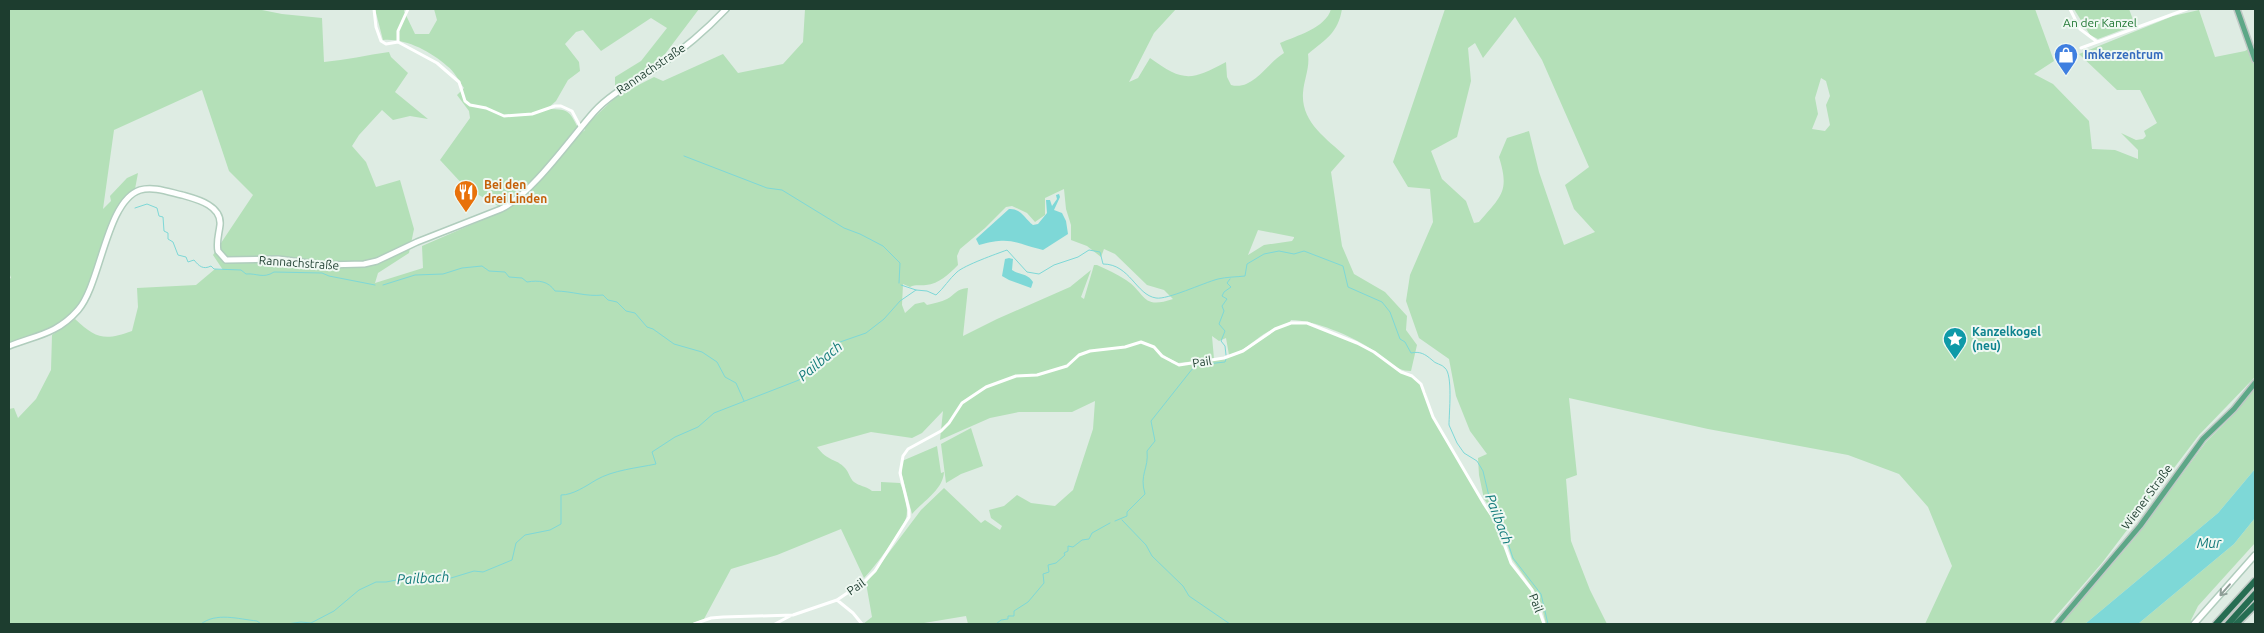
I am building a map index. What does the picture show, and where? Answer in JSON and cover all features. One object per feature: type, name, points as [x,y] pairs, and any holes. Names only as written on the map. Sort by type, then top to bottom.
[{"type":"highway","points":[[2216,624],[2255,581]]},
{"type":"highway","points":[[2228,624],[2255,594]]},
{"type":"highway","points":[[2236,624],[2255,605]]},
{"type":"main road","points":[[2237,9],[2255,60]]},
{"type":"main road","name":"Wiener Straße","points":[[2057,624],[2140,526],[2203,439],[2234,409],[2255,383]]},
{"type":"street","points":[[374,9],[376,27],[381,41],[386,44],[398,42],[431,59],[456,79],[465,101],[470,106],[486,108],[504,116],[532,114],[555,106],[561,106],[572,110],[581,128]]},
{"type":"street","points":[[398,42],[398,31],[408,9]]},
{"type":"street","name":"Rannachstraße","points":[[9,346],[48,334],[69,320],[81,307],[117,214],[132,194],[140,190],[153,189],[181,195],[209,205],[216,210],[221,223],[218,251],[226,260],[278,259],[325,265],[364,264],[383,259],[417,242],[507,206],[526,191],[611,96],[663,63],[707,29],[726,9]]},
{"type":"street","points":[[2070,9],[2080,29],[2090,39],[2097,42]]},
{"type":"street","points":[[2081,48],[2188,9]]},
{"type":"street","name":"Pail","points":[[775,624],[793,615],[837,600],[865,581],[875,571],[906,524],[909,510],[900,473],[902,456],[908,449],[940,431],[949,423],[962,402],[974,394],[1016,376],[1037,375],[1067,366],[1079,355],[1090,351],[1124,347],[1141,342],[1154,347],[1162,356],[1179,365],[1224,358],[1243,351],[1275,329],[1290,323],[1300,322],[1319,327],[1357,343],[1374,352],[1401,372],[1412,376],[1421,384],[1433,417],[1496,522],[1511,563],[1532,590],[1544,624]]},
{"type":"street","points":[[2194,624],[2255,555]]},
{"type":"street","name":"Pail","points":[[837,600],[853,613],[862,624]]},
{"type":"street","name":"Pail","points":[[694,624],[711,618],[793,615]]},
{"type":"green space","points":[[9,9],[257,9],[282,14],[322,18],[324,62],[389,52],[391,57],[408,73],[395,92],[428,119],[410,116],[393,120],[382,110],[359,135],[352,146],[366,162],[376,187],[400,180],[414,229],[409,253],[378,273],[375,283],[423,268],[422,246],[505,210],[465,187],[440,160],[470,118],[469,111],[457,95],[464,88],[450,68],[425,51],[408,43],[383,40],[375,9],[405,9],[404,11],[415,34],[429,34],[437,20],[434,9],[699,9],[659,62],[615,89],[615,77],[641,61],[667,28],[651,18],[601,51],[583,30],[576,32],[565,44],[579,62],[580,71],[568,80],[556,101],[547,109],[561,110],[569,113],[581,133],[585,130],[584,127],[617,96],[654,77],[663,81],[723,54],[738,73],[783,64],[803,42],[805,9],[1176,9],[1154,33],[1129,82],[1138,78],[1150,58],[1179,75],[1187,76],[1204,73],[1226,62],[1227,77],[1231,85],[1239,86],[1253,80],[1284,53],[1280,43],[1317,26],[1328,16],[1331,9],[1342,9],[1338,24],[1334,30],[1308,54],[1303,103],[1310,121],[1316,129],[1345,156],[1331,172],[1342,246],[1354,274],[1385,292],[1407,316],[1406,330],[1417,345],[1411,371],[1400,369],[1371,349],[1343,334],[1311,323],[1291,320],[1264,334],[1234,354],[1229,355],[1226,338],[1219,341],[1212,336],[1214,359],[1178,363],[1166,357],[1154,347],[1172,363],[1179,365],[1197,363],[1233,356],[1251,347],[1275,329],[1290,323],[1307,323],[1357,343],[1374,352],[1401,372],[1416,379],[1425,391],[1433,417],[1496,522],[1511,563],[1532,590],[1544,624],[968,624],[966,616],[918,624],[863,624],[872,617],[866,583],[921,510],[944,488],[981,523],[985,520],[1000,530],[1002,526],[991,518],[989,510],[1004,506],[1017,495],[1031,503],[1055,506],[1073,490],[1093,429],[1095,401],[1072,412],[1019,412],[990,418],[940,440],[943,411],[922,433],[912,438],[871,432],[817,447],[825,455],[842,465],[854,482],[872,491],[881,491],[881,482],[900,483],[906,500],[907,514],[904,524],[888,549],[864,578],[841,529],[777,555],[731,569],[704,619],[691,624],[9,624],[9,409],[14,408],[18,418],[36,399],[51,370],[52,335],[75,319],[89,331],[101,336],[108,337],[123,334],[132,331],[138,307],[137,288],[196,285],[215,269],[223,270],[213,255],[253,195],[229,171],[202,90],[114,130],[103,209],[111,201],[110,196],[127,178],[138,173],[135,189],[118,206],[85,296],[71,316],[52,330],[9,344],[9,279],[11,278],[9,272]],"holes":[[[1064,189],[1066,209],[1071,225],[1071,240],[1087,246],[1101,257],[1104,249],[1115,254],[1147,285],[1164,290],[1173,299],[1163,302],[1149,301],[1126,280],[1104,268],[1094,265],[1084,299],[1081,297],[1091,270],[1070,287],[963,336],[968,288],[958,291],[940,302],[927,305],[924,302],[915,304],[905,313],[902,305],[903,284],[910,287],[939,281],[958,265],[957,256],[960,249],[1006,207],[1012,206],[1027,213],[1035,222],[1045,215],[1045,198]],[[1258,230],[1294,237],[1294,238],[1292,241],[1264,245],[1248,255]]]},
{"type":"green space","points":[[1445,9],[2035,9],[2054,61],[2034,74],[2053,84],[2089,121],[2092,149],[2115,150],[2138,159],[2138,150],[2121,133],[2136,140],[2143,139],[2146,136],[2144,131],[2157,123],[2140,90],[2117,90],[2079,54],[2173,16],[2199,10],[2215,57],[2245,51],[2251,47],[2255,60],[2255,377],[2199,435],[2102,563],[2049,624],[1925,624],[1952,566],[1928,507],[1899,474],[1848,455],[1708,429],[1569,398],[1577,475],[1566,479],[1571,541],[1590,590],[1607,624],[1546,624],[1536,593],[1512,559],[1500,522],[1484,499],[1478,458],[1487,454],[1470,431],[1456,396],[1449,359],[1419,338],[1406,301],[1410,275],[1433,222],[1430,189],[1408,187],[1393,162]],"holes":[[[1515,17],[1542,60],[1589,167],[1565,185],[1574,209],[1595,232],[1564,245],[1539,172],[1529,131],[1507,138],[1499,157],[1504,178],[1501,193],[1479,222],[1474,223],[1466,201],[1442,179],[1431,151],[1457,137],[1471,81],[1468,48],[1475,43],[1483,58]],[[1821,78],[1826,81],[1830,96],[1826,105],[1830,125],[1825,131],[1812,129],[1818,114],[1815,98]]]},
{"type":"green space","name":"An der Kanzel","points":[[2074,9],[2129,9],[2135,25],[2098,39],[2090,35]]},
{"type":"green space","points":[[2255,388],[2255,469],[2218,513],[2085,624],[2061,624],[2134,539],[2206,442],[2233,415]]},
{"type":"green space","points":[[971,428],[983,466],[961,474],[946,483],[941,444]]},
{"type":"green space","points":[[937,446],[941,473],[944,472],[943,478],[932,495],[912,514],[902,475],[902,461]]},
{"type":"green space","points":[[2255,518],[2255,543],[2198,606],[2191,620],[2194,624],[2138,624],[2234,544]]},
{"type":"water","points":[[1059,194],[1060,197],[1054,210],[1062,213],[1066,221],[1068,234],[1043,250],[1006,241],[979,245],[976,239],[1009,209],[1020,212],[1033,225],[1038,224],[1047,213],[1046,200],[1050,200],[1052,206],[1057,199],[1056,195]]},
{"type":"water","points":[[1005,259],[1013,259],[1012,270],[1031,279],[1033,282],[1031,288],[1002,276]]},
{"type":"water","name":"Mur","points":[[2255,469],[2255,518],[2234,544],[2138,624],[2085,624],[2218,513]]},
{"type":"waterway","points":[[684,156],[767,188],[782,190],[844,228],[883,246],[900,263],[899,283]]},
{"type":"waterway","points":[[135,208],[147,204],[157,208],[159,216],[163,217],[164,231],[168,233],[168,239],[173,242],[178,255],[186,257],[188,262],[194,260],[199,266],[211,266],[214,269],[241,270],[246,274],[263,275],[274,272],[322,273],[375,285]]},
{"type":"waterway","name":"Pailbach","points":[[287,624],[311,623],[334,611],[359,590],[376,582],[423,575],[451,578],[474,571],[483,572],[512,560],[516,543],[525,535],[550,530],[561,524],[561,495],[575,492],[610,474],[656,464],[652,452],[675,437],[698,427],[714,413],[799,380],[840,342],[866,333],[884,319],[900,301],[916,290],[927,291],[936,295],[961,269],[1007,250],[1027,272],[1039,274],[1054,265],[1078,257],[1089,250],[1100,252],[1103,264],[1112,265],[1120,269],[1149,296],[1156,298],[1176,294],[1218,279],[1245,276],[1247,264],[1264,254],[1279,251],[1294,254],[1304,251],[1343,266],[1348,287],[1382,302],[1390,312],[1400,339],[1405,342],[1411,353],[1417,352],[1425,355],[1444,367],[1447,372],[1450,386],[1449,425],[1464,453],[1477,461],[1483,471],[1492,509],[1499,516],[1513,558],[1541,594],[1548,624]]},
{"type":"waterway","points":[[383,285],[415,275],[443,274],[462,268],[482,266],[489,271],[505,272],[509,277],[522,278],[527,282],[543,282],[555,291],[603,295],[608,300],[617,302],[626,311],[635,313],[647,327],[653,329],[674,344],[702,352],[717,362],[725,377],[736,383],[744,401]]},
{"type":"waterway","points":[[1226,355],[1225,346],[1221,341],[1225,331],[1219,324],[1224,311],[1222,306],[1227,299],[1222,296],[1231,287],[1227,283],[1230,279]]},
{"type":"waterway","points":[[901,285],[916,290]]},
{"type":"waterway","points":[[1115,521],[1127,516],[1127,512],[1145,494],[1143,481],[1147,451],[1155,441],[1151,421],[1193,368],[1198,365],[1225,362],[1226,359]]},
{"type":"waterway","points":[[1122,520],[1146,545],[1152,556],[1183,586],[1189,596],[1230,624]]},
{"type":"waterway","points":[[996,624],[1001,620],[1008,619],[1008,616],[1014,616],[1014,611],[1028,602],[1044,583],[1043,574],[1049,572],[1048,565],[1056,563],[1065,555],[1064,553],[1068,551],[1068,546],[1073,547],[1082,540],[1089,539],[1092,533],[1110,523]]},
{"type":"waterway","name":"Pailbach","points":[[201,624],[207,620],[220,617],[257,621],[261,624]]},
{"type":"place","name":"Imkerzentrum","points":[[2066,76]]},
{"type":"place","name":"Bei den drei Linden","points":[[466,213]]},
{"type":"place","name":"Kanzelkogel (neu)","points":[[1955,360]]}]
